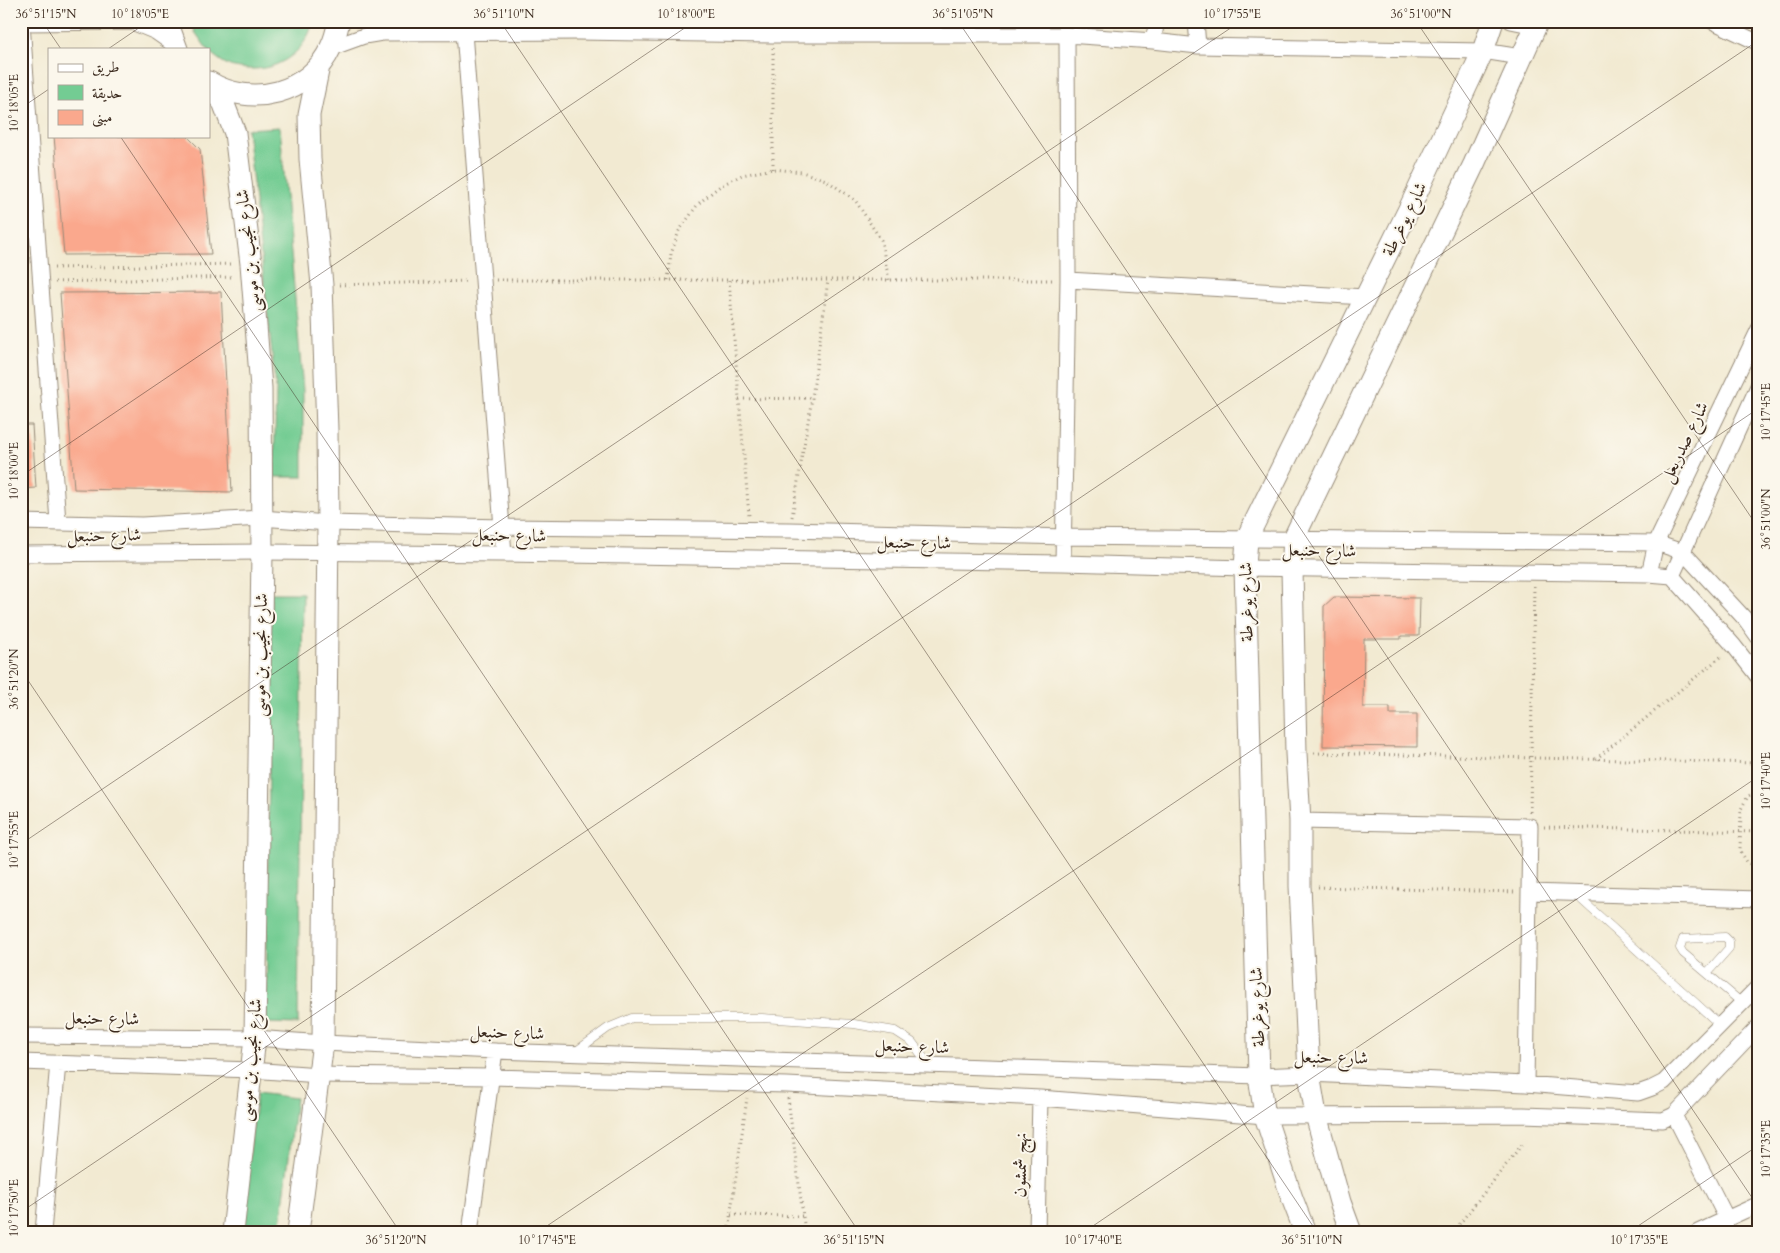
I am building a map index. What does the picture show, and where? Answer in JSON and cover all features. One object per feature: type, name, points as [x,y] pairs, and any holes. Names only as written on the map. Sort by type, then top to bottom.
[{"type":"street","points":[[169,21],[177,47]]},
{"type":"street","points":[[210,83],[219,88],[240,95],[262,96],[284,91],[303,80],[319,66],[331,48],[339,21]]},
{"type":"street","points":[[1154,41],[1157,21]]},
{"type":"street","points":[[1196,21],[1198,46]]},
{"type":"street","name":"شارع يوغرطة","points":[[1305,1232],[1265,1116],[1259,1076],[1245,568],[1247,538],[1411,205],[1483,51],[1493,21]]},
{"type":"street","points":[[1351,1232],[1340,1202],[1316,1115],[1309,1074],[1296,753],[1292,569],[1294,538],[1474,164],[1537,24],[1511,21]]},
{"type":"street","points":[[1712,21],[1759,43]]},
{"type":"street","points":[[58,522],[22,23],[132,22],[156,32],[177,47]]},
{"type":"street","points":[[331,48],[364,36],[382,33],[755,28],[1067,35],[1198,46],[1483,51],[1521,57]]},
{"type":"street","points":[[464,32],[504,554]]},
{"type":"street","points":[[1063,564],[1068,280],[1067,35]]},
{"type":"street","points":[[298,1232],[323,1043],[328,552],[327,430],[322,285],[310,159],[308,115],[319,66]]},
{"type":"street","name":"شارع نجيب بن موسى","points":[[210,88],[223,102],[235,133],[251,270],[261,388],[262,552],[255,1038],[233,1232]]},
{"type":"street","points":[[1068,280],[1365,297]]},
{"type":"street","name":"شارع صدربعل","points":[[1648,574],[1656,543],[1759,329]]},
{"type":"street","points":[[1759,384],[1672,576],[1734,646],[1759,678]]},
{"type":"street","name":"شارع حنبعل","points":[[21,522],[142,525],[261,518],[328,523],[503,527],[790,530],[1064,537],[1656,543],[1683,552],[1746,620],[1759,638]]},
{"type":"street","name":"شارع حنبعل","points":[[21,554],[262,552],[504,554],[1648,574],[1672,576]]},
{"type":"street","points":[[1300,821],[1530,826],[1526,1084]]},
{"type":"street","points":[[1529,892],[1759,899]]},
{"type":"street","name":"شارع حنبعل","points":[[21,1036],[255,1038],[495,1051],[1259,1076],[1309,1074],[1526,1084],[1638,1092],[1664,1082],[1759,986]]},
{"type":"street","points":[[21,1062],[251,1070],[319,1075],[492,1077],[787,1085],[1040,1098],[1265,1116],[1524,1115],[1663,1120],[1674,1115],[1759,1026]]},
{"type":"street","points":[[470,1232],[495,1051]]},
{"type":"street","points":[[43,1232],[58,1063]]},
{"type":"street","name":"نهج شمشون","points":[[1037,1232],[1040,1098]]},
{"type":"street","points":[[1674,1115],[1729,1225]]},
{"type":"street","points":[[1698,1232],[1729,1225],[1759,1204]]},
{"type":"lane","points":[[1573,893],[1720,1025]]},
{"type":"lane","points":[[1707,973],[1729,948],[1729,942],[1725,937],[1683,939],[1680,948],[1683,953],[1742,1003]]},
{"type":"lane","points":[[574,1053],[608,1028],[632,1018],[762,1018],[854,1024],[895,1030],[912,1042],[929,1065]]},
{"type":"path","points":[[773,169],[781,30]]},
{"type":"path","points":[[668,280],[671,254],[679,231],[698,204],[720,186],[742,175],[773,169],[802,172],[826,180],[855,200],[881,240],[889,280]]},
{"type":"path","points":[[40,275],[251,270]]},
{"type":"path","points":[[40,275],[251,270]]},
{"type":"path","points":[[322,285],[484,280],[1068,280]]},
{"type":"path","points":[[729,280],[750,530]]},
{"type":"path","points":[[790,530],[812,398],[828,280]]},
{"type":"path","points":[[739,399],[812,398]]},
{"type":"path","points":[[1535,572],[1530,826],[1759,832]]},
{"type":"path","points":[[1596,759],[1734,646]]},
{"type":"path","points":[[1296,753],[1759,763]]},
{"type":"path","points":[[1759,792],[1748,796],[1741,809],[1740,831],[1740,850],[1747,862],[1759,868]]},
{"type":"path","points":[[1300,886],[1529,892]]},
{"type":"path","points":[[728,1232],[748,1085]]},
{"type":"path","points":[[787,1085],[805,1232]]},
{"type":"path","points":[[1453,1232],[1524,1142]]},
{"type":"path","points":[[731,1215],[803,1216]]},
{"type":"green space","points":[[193,21],[313,21],[303,44],[296,52],[276,65],[264,68],[252,69],[229,66],[210,53],[210,48],[206,48],[195,32]]},
{"type":"green space","points":[[280,127],[303,390],[303,477],[274,477],[276,390],[247,129]]},
{"type":"green space","points":[[271,593],[303,593],[298,1024],[266,1023]]},
{"type":"green space","points":[[257,1093],[296,1098],[280,1232],[240,1232]]},
{"type":"building","points":[[54,138],[189,138],[200,149],[211,254],[64,255]]},
{"type":"building","points":[[221,292],[232,492],[74,489],[60,293]]},
{"type":"building","points":[[21,425],[32,425],[36,488],[21,489]]},
{"type":"building","points":[[1334,597],[1420,598],[1419,636],[1401,636],[1401,639],[1364,639],[1363,707],[1390,707],[1390,714],[1417,714],[1417,747],[1323,746],[1324,606]]}]
